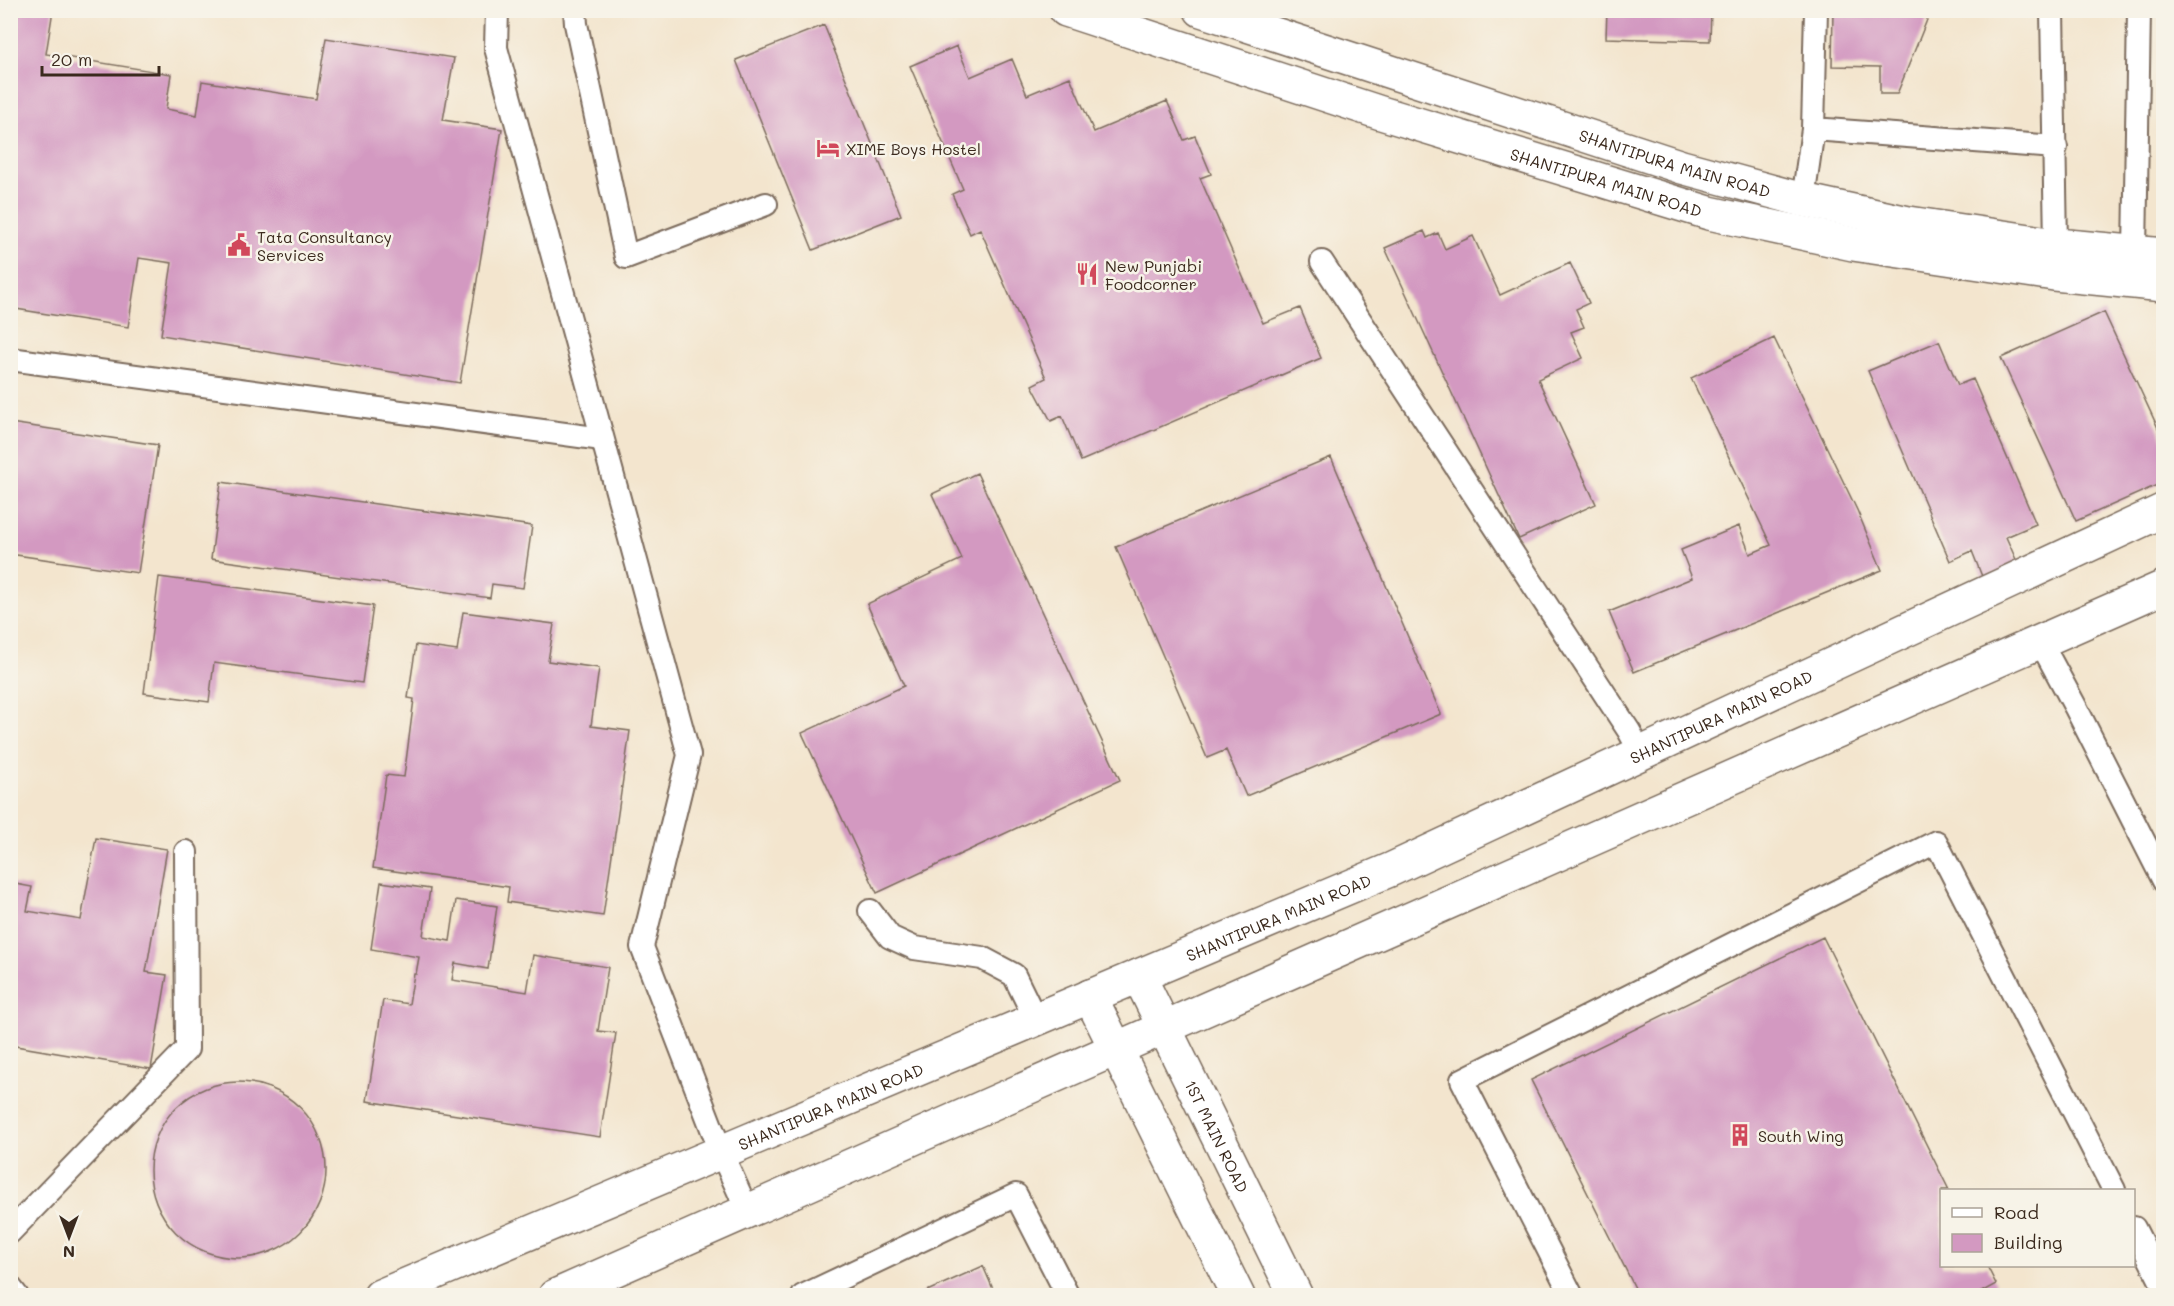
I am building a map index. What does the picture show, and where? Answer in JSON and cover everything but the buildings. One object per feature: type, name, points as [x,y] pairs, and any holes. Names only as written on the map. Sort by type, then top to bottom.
[{"type":"street","name":"SHANTIPURA MAIN ROAD","points":[[1066,10],[1381,113],[1709,213],[1853,244],[2054,274],[2163,285]]},
{"type":"street","name":"SHANTIPURA MAIN ROAD","points":[[1201,10],[1682,167],[1803,200],[1910,223],[2056,245],[2149,254]]},
{"type":"street","name":"SHANTIPURA MAIN ROAD","points":[[380,1296],[1392,869],[2163,510]]},
{"type":"street","points":[[555,1296],[2163,587]]},
{"type":"street","name":"1ST MAIN ROAD","points":[[1139,976],[1296,1296]]},
{"type":"street","points":[[1090,996],[1238,1296]]},
{"type":"lane","points":[[497,10],[496,48],[689,755],[642,947],[721,1152],[748,1212]]},
{"type":"lane","points":[[575,10],[576,24],[626,257],[766,204]]},
{"type":"lane","points":[[1803,200],[1813,129],[1816,10]]},
{"type":"lane","points":[[2052,10],[2056,245]]},
{"type":"lane","points":[[2139,10],[2149,254]]},
{"type":"lane","points":[[1813,129],[2056,147]]},
{"type":"lane","points":[[1322,261],[1629,731],[1641,753]]},
{"type":"lane","points":[[10,358],[602,439]]},
{"type":"lane","points":[[2040,641],[2163,881]]},
{"type":"lane","points":[[1572,1296],[1462,1080],[1936,842],[2113,1189]]},
{"type":"lane","points":[[10,1232],[187,1048],[186,852]]},
{"type":"lane","points":[[870,911],[890,937],[914,948],[982,958],[1014,975],[1036,1020]]},
{"type":"lane","points":[[803,1296],[1016,1195],[1068,1296]]},
{"type":"lane","points":[[2135,1232],[2163,1287]]},
{"type":"lane","points":[[10,1287],[18,1296]]},
{"type":"place","name":"XIME Boys Hostel","points":[[828,148]]},
{"type":"place","name":"Tata Consultancy Services","points":[[239,245]]},
{"type":"place","name":"New Punjabi Foodcorner","points":[[1087,274]]},
{"type":"place","name":"South Wing","points":[[1740,1135]]}]
